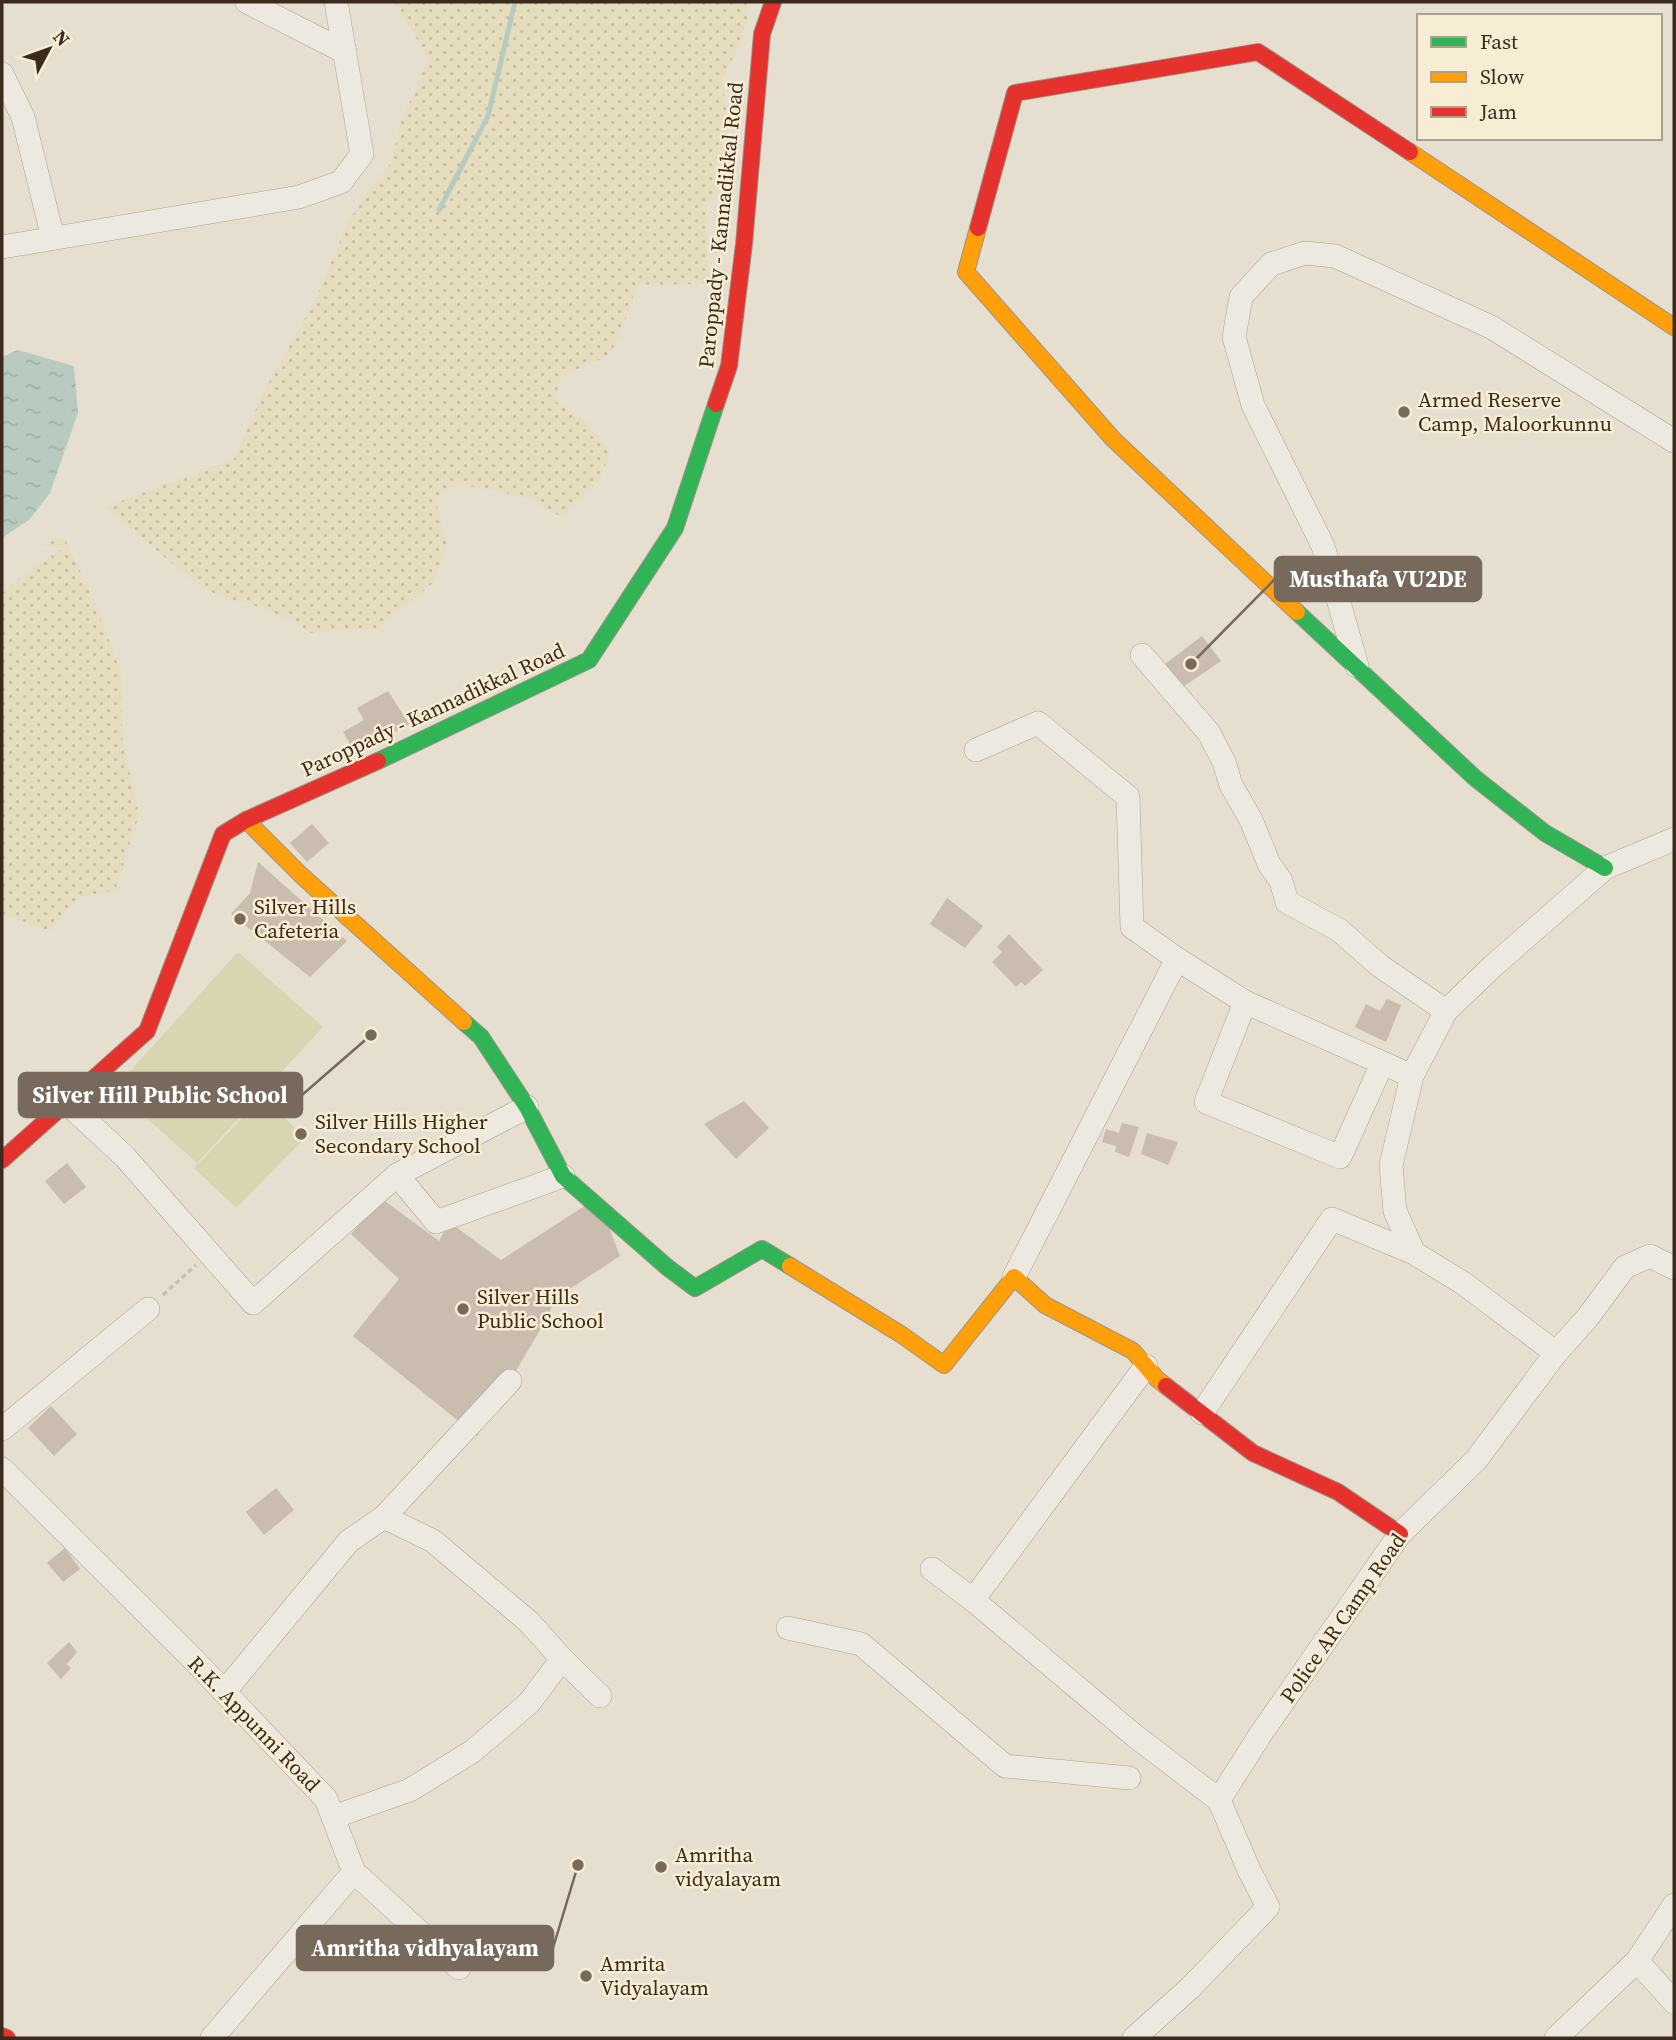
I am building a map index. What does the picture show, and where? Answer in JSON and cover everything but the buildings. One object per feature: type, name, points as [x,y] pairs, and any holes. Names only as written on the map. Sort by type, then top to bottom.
[{"type":"street","points":[[247,2],[345,52]]},
{"type":"street","points":[[2,247],[299,197],[341,182],[362,154],[336,2]]},
{"type":"street","name":"Paroppady - Kannadikkal Road","points":[[2,1160],[147,1031],[223,834],[246,820],[364,768],[589,660],[675,528],[729,366],[744,244],[762,34],[773,2]]},
{"type":"street","points":[[1605,868],[1545,833],[1475,778],[1112,439],[966,272],[1015,93],[1258,52],[1674,327]]},
{"type":"street","points":[[2,74],[23,117],[52,238]]},
{"type":"street","points":[[1357,666],[1323,546],[1253,405],[1234,337],[1241,298],[1271,264],[1306,253],[1335,256],[1491,327],[1674,441]]},
{"type":"street","points":[[1142,655],[1209,733],[1269,864],[1281,881],[1287,902],[1339,930],[1380,966],[1446,1011]]},
{"type":"street","points":[[976,750],[1038,723],[1128,797],[1132,927],[1245,1002],[1412,1076]]},
{"type":"street","points":[[246,820],[301,875],[481,1037],[527,1107],[563,1176],[667,1267],[695,1287],[762,1249],[902,1335],[944,1365],[1014,1277],[1177,959]]},
{"type":"street","points":[[1414,1253],[1395,1211],[1391,1165],[1412,1076],[1446,1011],[1605,868],[1674,839]]},
{"type":"street","points":[[1245,1002],[1206,1102],[1340,1157],[1382,1064]]},
{"type":"street","points":[[66,1102],[125,1157],[253,1303],[397,1175],[527,1107]]},
{"type":"street","points":[[397,1175],[436,1222],[563,1176]]},
{"type":"street","points":[[1202,1413],[1332,1219],[1414,1253],[1463,1283],[1556,1353]]},
{"type":"street","name":"Police AR Camp Road","points":[[1219,1800],[1260,1735],[1400,1534],[1476,1460],[1625,1267],[1650,1256],[1674,1268]]},
{"type":"street","points":[[1014,1277],[1045,1305],[1133,1351],[1157,1379],[1253,1453],[1338,1492],[1400,1534]]},
{"type":"street","points":[[2,1429],[148,1309]]},
{"type":"street","points":[[973,1600],[1146,1366]]},
{"type":"street","points":[[224,1692],[349,1541],[384,1517],[510,1381]]},
{"type":"street","name":"R.K. Appunni Road","points":[[2,1469],[224,1692],[326,1799],[354,1871]]},
{"type":"street","points":[[384,1517],[433,1541],[529,1622],[562,1660],[600,1696]]},
{"type":"street","points":[[932,1569],[973,1600],[1135,1736],[1219,1800],[1248,1870],[1268,1908],[1190,1988],[1134,2038]]},
{"type":"street","points":[[788,1628],[861,1644],[1004,1766],[1129,1778]]},
{"type":"street","points":[[333,1818],[410,1790],[473,1751],[529,1703],[562,1660]]},
{"type":"street","points":[[212,2038],[354,1871],[459,1968]]},
{"type":"street","points":[[1556,2038],[1637,1961],[1674,1905]]},
{"type":"street","points":[[1637,1961],[1674,2002]]},
{"type":"path","points":[[148,1309],[209,1253]]},
{"type":"shaded area","points":[[395,2],[752,2],[740,44],[722,80],[728,123],[728,152],[723,180],[707,206],[708,282],[637,285],[620,336],[609,355],[560,378],[555,401],[588,423],[610,453],[599,480],[563,518],[529,498],[456,483],[435,498],[447,546],[434,582],[378,629],[311,633],[249,603],[225,599],[197,584],[105,507],[234,459],[263,393],[315,301],[349,220],[391,163],[403,114],[416,91],[428,58]]},
{"type":"shaded area","points":[[64,537],[93,598],[121,672],[122,737],[139,815],[115,891],[78,897],[49,931],[2,914],[2,594],[18,579],[63,548],[41,545]]},
{"type":"green space","points":[[238,952],[323,1027],[197,1163],[114,1089]]},
{"type":"green space","points":[[263,1097],[305,1138],[236,1208],[194,1168]]},
{"type":"water","points":[[18,350],[74,366],[78,413],[50,493],[29,520],[2,538],[2,357]]},
{"type":"waterway","points":[[439,210],[488,116],[515,2]]},
{"type":"traffic: fast","points":[[378,761],[589,660],[675,528],[716,404]]},
{"type":"traffic: fast","points":[[1297,612],[1475,778],[1545,833],[1605,868]]},
{"type":"traffic: fast","points":[[464,1022],[481,1037],[527,1107],[563,1176],[667,1267],[695,1288],[762,1249],[790,1266]]},
{"type":"traffic: slow","points":[[1410,152],[1674,327]]},
{"type":"traffic: slow","points":[[978,228],[966,272],[1113,439],[1297,612]]},
{"type":"traffic: slow","points":[[246,820],[301,875],[464,1022]]},
{"type":"traffic: slow","points":[[790,1266],[902,1335],[944,1365],[1014,1277],[1045,1305],[1133,1351],[1166,1386]]},
{"type":"traffic: jam","points":[[716,404],[729,366],[744,244],[762,34],[773,2]]},
{"type":"traffic: jam","points":[[978,228],[1015,93],[1258,52],[1410,152]]},
{"type":"traffic: jam","points":[[2,1160],[147,1031],[223,834],[246,820],[378,761]]},
{"type":"traffic: jam","points":[[1166,1386],[1253,1453],[1338,1492],[1400,1534]]},
{"type":"traffic: jam","points":[[2,2036],[7,2038]]},
{"type":"place","name":"Armed Reserve Camp, Maloorkunnu","points":[[1404,412]]},
{"type":"place","name":"Musthafa VU2DE","points":[[1191,664]]},
{"type":"place","name":"Silver Hills Cafeteria","points":[[240,919]]},
{"type":"place","name":"Silver Hill Public School","points":[[371,1035]]},
{"type":"place","name":"Silver Hills Higher Secondary School","points":[[301,1134]]},
{"type":"place","name":"Silver Hills Public School","points":[[463,1309]]},
{"type":"place","name":"Amritha vidhyalayam","points":[[578,1865]]},
{"type":"place","name":"Amritha vidyalayam","points":[[661,1867]]},
{"type":"place","name":"Amrita Vidyalayam","points":[[586,1976]]}]
